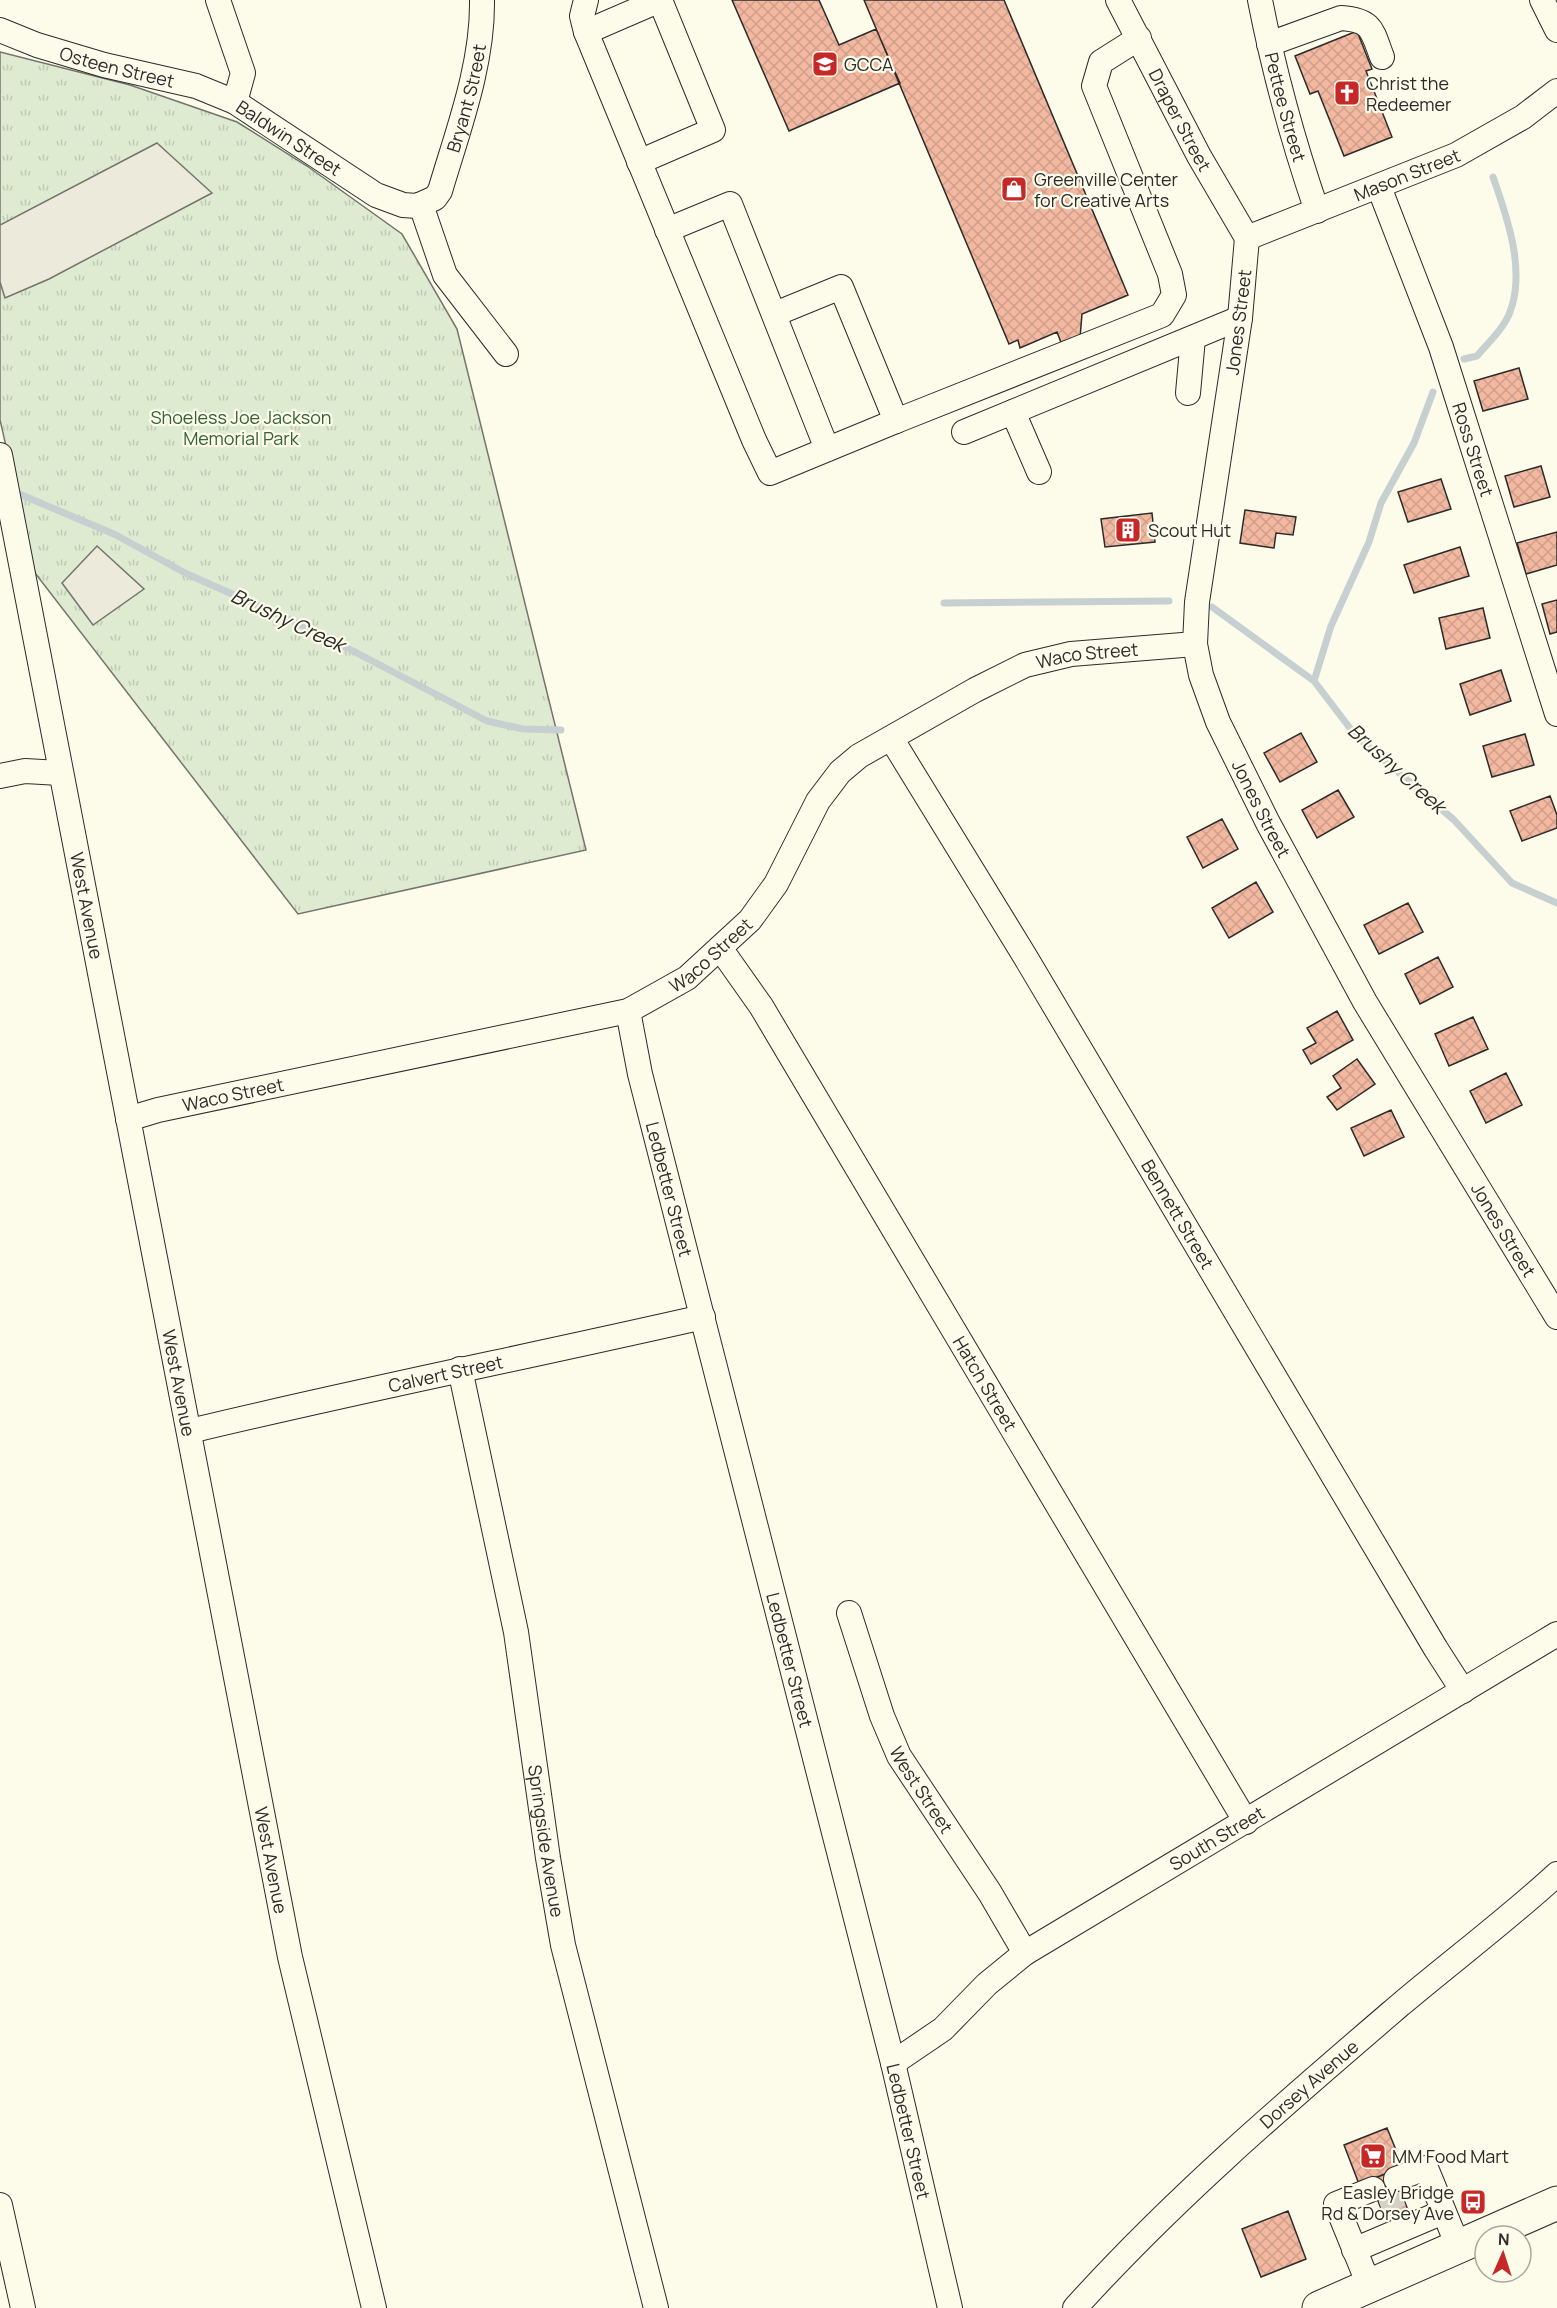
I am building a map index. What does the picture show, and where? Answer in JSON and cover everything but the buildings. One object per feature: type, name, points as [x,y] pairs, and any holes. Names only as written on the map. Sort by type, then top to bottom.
[{"type":"highway","points":[[1319,2308],[1557,2203]]},
{"type":"street","name":"Baldwin Street","points":[[218,0],[243,73],[235,102],[376,195],[404,205],[430,199]]},
{"type":"street","name":"Bryant Street","points":[[430,199],[466,105],[480,39],[482,0]]},
{"type":"street","points":[[586,0],[582,16],[586,32],[770,473],[1162,315],[1174,295],[1170,274],[1094,86],[1101,62],[1139,38]]},
{"type":"street","points":[[586,32],[660,0],[713,130],[639,162]]},
{"type":"street","name":"Draper Street","points":[[1118,0],[1199,156],[1247,238]]},
{"type":"street","name":"Pettee Street","points":[[1260,0],[1295,148],[1317,211]]},
{"type":"street","points":[[1542,0],[1557,30]]},
{"type":"street","points":[[1269,44],[1341,18],[1362,20],[1370,27],[1383,57]]},
{"type":"street","name":"Osteen Street","points":[[0,30],[38,45],[104,65],[196,86],[235,102]]},
{"type":"street","name":"Mason Street","points":[[1247,238],[1379,187],[1488,138],[1557,91]]},
{"type":"street","name":"Ross Street","points":[[1379,187],[1441,347],[1557,714]]},
{"type":"street","points":[[430,199],[445,275],[506,354]]},
{"type":"street","points":[[667,230],[730,204],[827,449]]},
{"type":"street","name":"Jones Street","points":[[1247,238],[1240,318],[1197,602],[1195,644],[1201,675],[1218,722],[1268,823],[1365,1002],[1557,1317]]},
{"type":"street","points":[[775,314],[841,287],[896,421]]},
{"type":"street","points":[[963,432],[1240,318]]},
{"type":"street","points":[[1188,393],[1193,338]]},
{"type":"street","points":[[1013,412],[1039,472]]},
{"type":"street","name":"West Avenue","points":[[0,455],[290,1957],[374,2308]]},
{"type":"street","name":"Waco Street","points":[[128,1119],[158,1110],[628,1011],[687,978],[763,905],[776,884],[808,818],[829,784],[859,756],[1024,665],[1071,654],[1195,644]]},
{"type":"street","name":"Bennett Street","points":[[891,738],[1026,958],[1436,1649],[1464,1691]]},
{"type":"street","points":[[0,776],[25,771],[60,773]]},
{"type":"street","name":"Hatch Street","points":[[720,948],[760,1006],[1246,1822]]},
{"type":"street","name":"Ledbetter Street","points":[[628,1011],[640,1074],[893,2063],[950,2308]]},
{"type":"street","name":"Calvert Street","points":[[190,1431],[460,1369],[703,1317]]},
{"type":"street","name":"Springside Avenue","points":[[460,1369],[516,1632],[548,1858],[563,1946],[656,2308]]},
{"type":"street","name":"West Street","points":[[849,1613],[882,1716],[899,1756],[990,1893],[1025,1953]]},
{"type":"street","name":"South Street","points":[[893,2063],[943,2029],[987,1984],[1025,1953],[1557,1634]]},
{"type":"street","name":"Dorsey Avenue","points":[[1075,2308],[1134,2245],[1226,2158],[1399,2006],[1557,1874]]},
{"type":"street","points":[[1399,2186],[1426,2168],[1458,2247]]},
{"type":"street","points":[[1369,2285],[1336,2204],[1376,2196]]},
{"type":"street","points":[[0,2205],[23,2308]]},
{"type":"street","points":[[1354,2250],[1443,2212]]},
{"type":"green space","name":"Shoeless Joe Jackson Memorial Park","points":[[0,52],[130,85],[237,122],[307,166],[402,234],[457,329],[586,850],[298,914],[35,573],[0,420]]},
{"type":"shaded area","points":[[157,143],[212,193],[49,279],[5,298],[0,282],[0,225]]},
{"type":"shaded area","points":[[97,546],[144,589],[93,625],[62,583]]},
{"type":"waterway","points":[[1464,359],[1477,356],[1504,324],[1514,296],[1516,279],[1513,244],[1493,177]]},
{"type":"waterway","points":[[1314,681],[1331,626],[1369,542],[1381,503],[1414,443],[1433,392]]},
{"type":"waterway","name":"Brushy Creek","points":[[17,493],[116,535],[187,574],[311,629],[487,721],[523,729],[561,730]]},
{"type":"waterway","name":"Brushy Creek","points":[[944,603],[1169,601]]},
{"type":"waterway","name":"Brushy Creek","points":[[1212,607],[1314,681],[1356,736],[1454,820],[1512,883],[1557,903]]},
{"type":"tunnel","points":[[1379,2202],[1402,2194]]},
{"type":"place","name":"GCCA","points":[[825,64]]},
{"type":"place","name":"Christ the Redeemer","points":[[1347,93]]},
{"type":"place","name":"Greenville Center for Creative Arts","points":[[1014,189]]},
{"type":"place","name":"Scout Hut","points":[[1128,530]]},
{"type":"place","name":"MM Food Mart","points":[[1373,2156]]},
{"type":"place","name":"Easley Bridge Rd & Dorsey Ave","points":[[1473,2202]]}]
